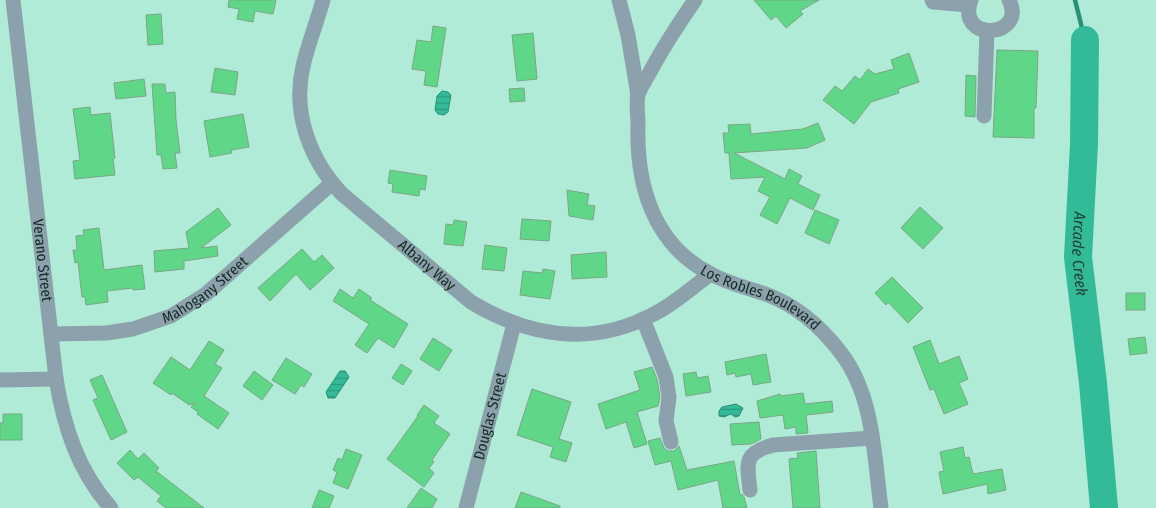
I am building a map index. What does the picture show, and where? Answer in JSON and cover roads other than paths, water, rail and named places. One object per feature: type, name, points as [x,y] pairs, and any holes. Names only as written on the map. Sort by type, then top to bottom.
[{"type":"street","name":"Verano Street","points":[[13,0],[56,379],[61,408],[67,432],[76,454],[87,476],[111,508]]},
{"type":"street","name":"Albany Way","points":[[323,0],[302,68],[300,105],[304,129],[312,152],[332,183],[342,194],[462,295],[492,315],[514,324],[545,332],[594,333],[643,319],[674,302],[710,274]]},
{"type":"street","name":"Los Robles Boulevard","points":[[619,0],[628,35],[638,95],[637,138],[639,166],[648,202],[658,224],[672,243],[689,260],[710,274],[770,296],[791,306],[810,320],[842,354],[864,396],[870,419],[881,508]]},
{"type":"street","name":"Los Robles Boulevard","points":[[638,95],[677,25],[695,0]]},
{"type":"street","points":[[932,0],[933,2],[970,3],[969,12],[975,25],[980,30],[987,32],[994,31],[1006,24],[1012,11],[1009,0]]},
{"type":"street","points":[[984,116],[987,32]]},
{"type":"street","name":"Mahogany Street","points":[[51,334],[106,333],[132,329],[171,316],[206,294],[332,183]]},
{"type":"street","points":[[643,319],[666,377],[669,397],[666,421],[672,442]]},
{"type":"street","name":"Douglas Street","points":[[466,508],[514,324]]},
{"type":"street","points":[[0,380],[56,379]]},
{"type":"street","points":[[750,490],[748,466],[751,456],[758,449],[773,445],[872,438]]},
{"type":"waterway","name":"Arcade Creek","points":[[1075,0],[1085,40]]},
{"type":"waterway","name":"Arcade Creek","points":[[1085,40],[1084,144],[1078,257],[1093,383],[1104,508]]}]
